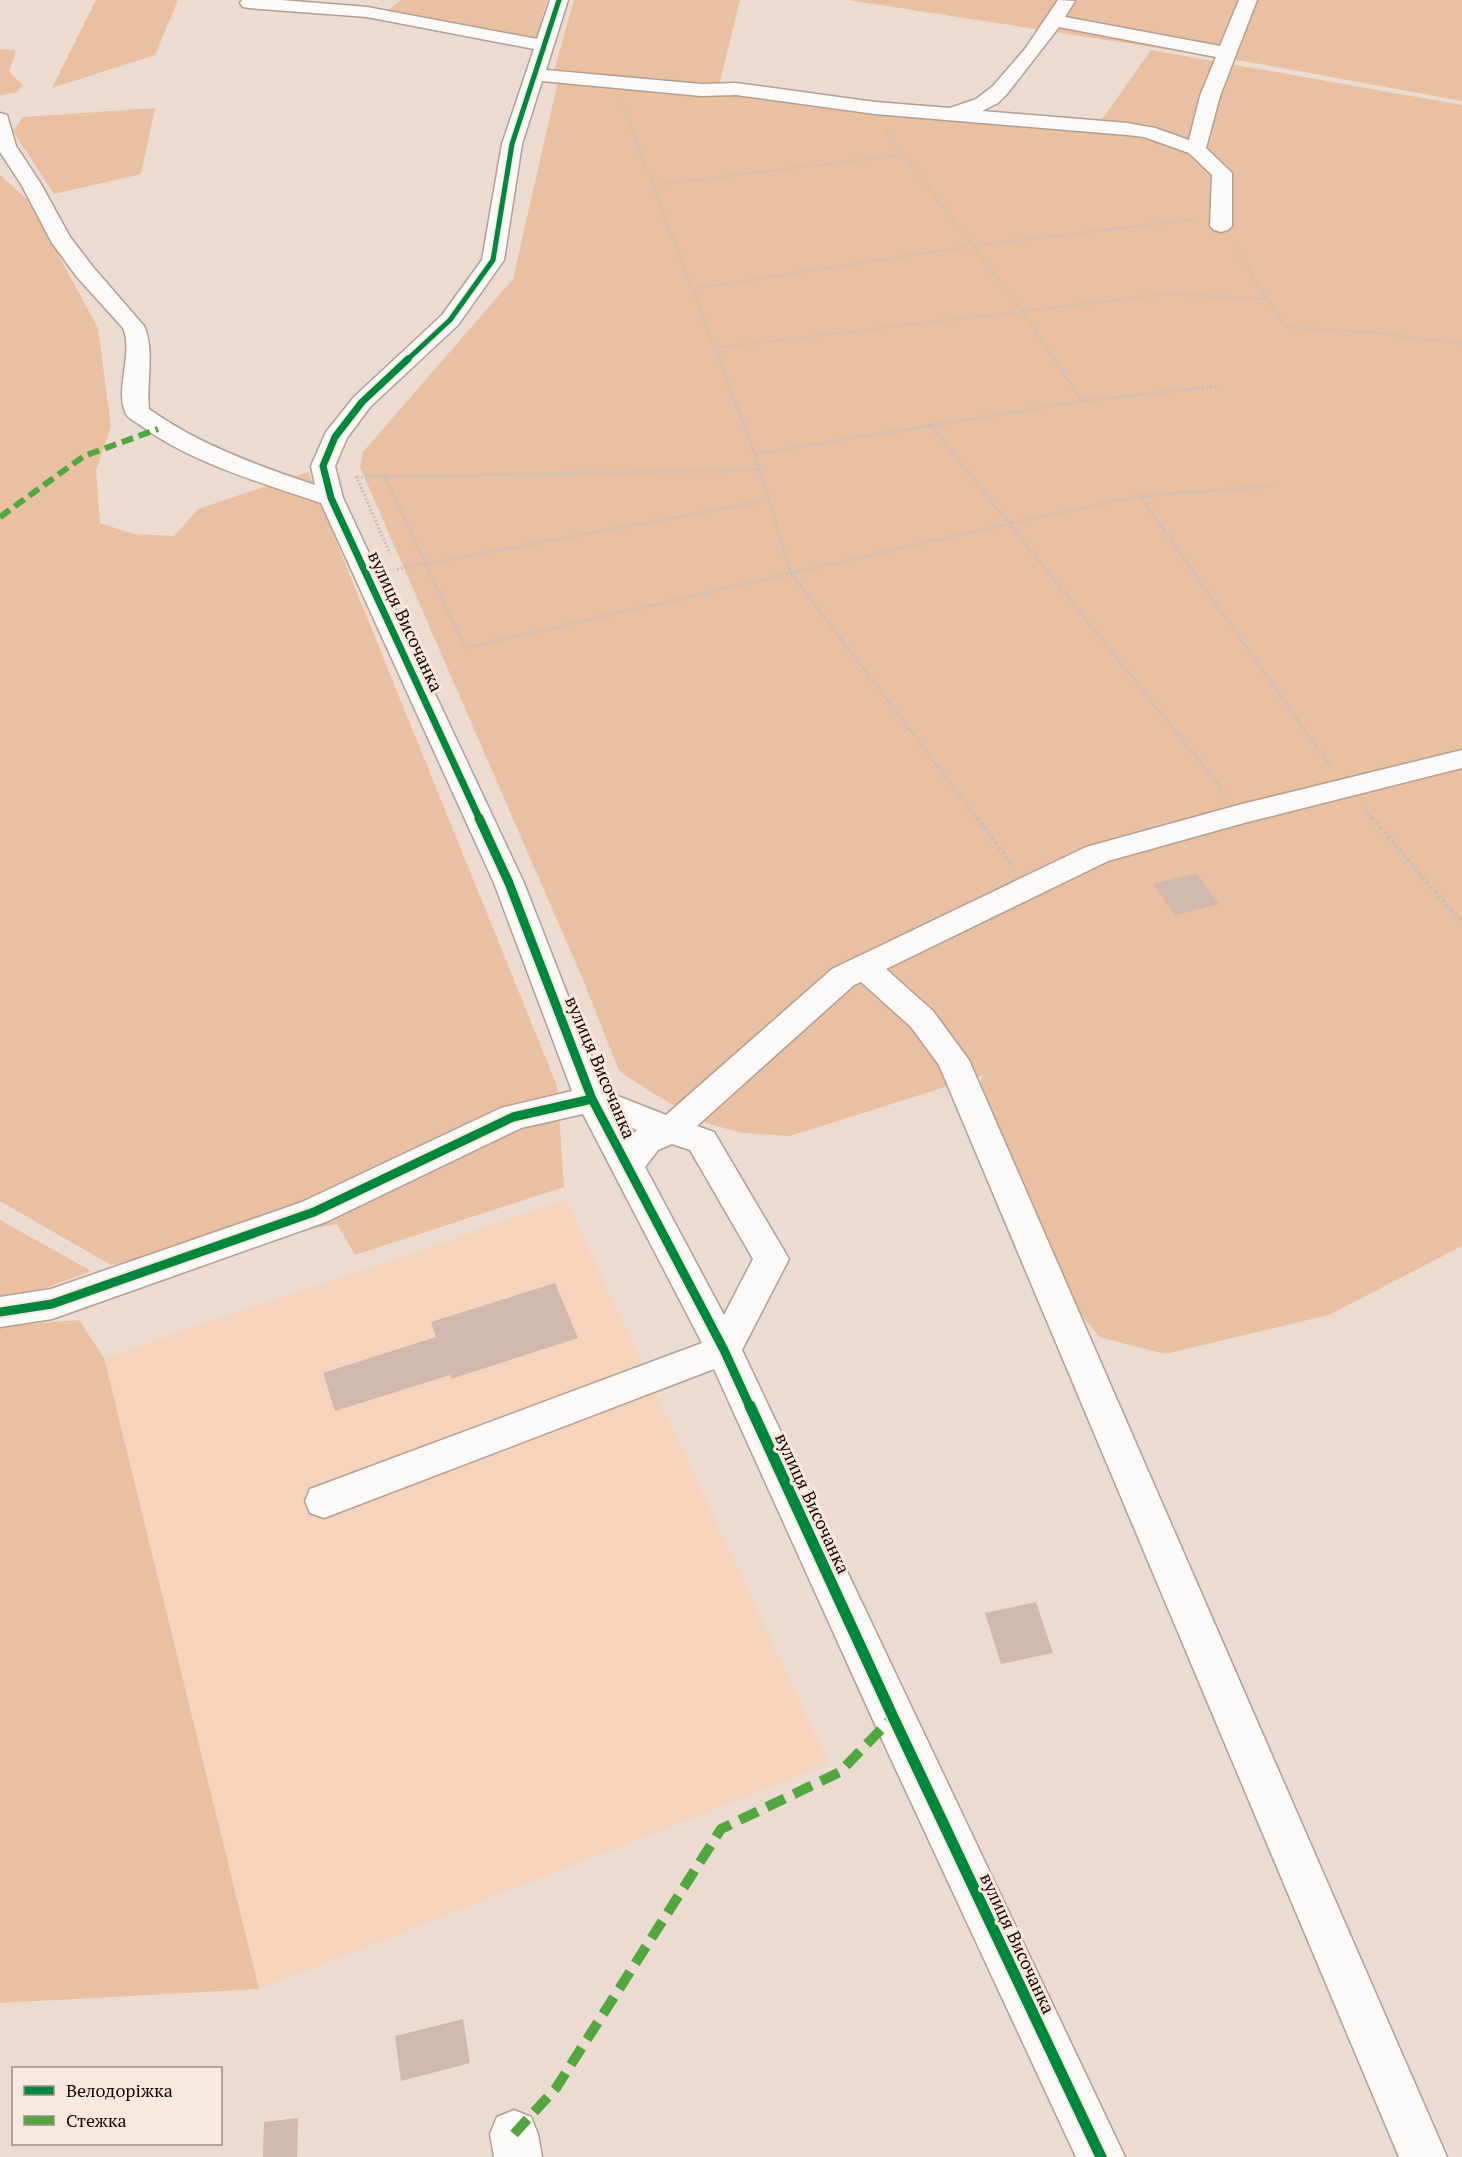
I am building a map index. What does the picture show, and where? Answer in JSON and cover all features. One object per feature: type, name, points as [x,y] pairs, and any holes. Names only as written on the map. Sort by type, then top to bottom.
[{"type":"street","name":"вулиця Височанка","points":[[559,0],[512,144],[493,260],[450,320],[362,402],[335,437],[323,466],[331,498],[508,884],[592,1099],[724,1350],[893,1718],[1101,2157]]},
{"type":"street","points":[[954,113],[990,99],[1004,86],[1055,21],[1066,0]]},
{"type":"street","points":[[1196,149],[1210,96],[1248,0]]},
{"type":"street","points":[[249,3],[367,12],[545,46]]},
{"type":"street","points":[[1055,21],[1226,53]]},
{"type":"street","points":[[536,75],[700,90],[736,89],[875,108],[954,113],[1148,132],[1196,149],[1222,173],[1221,226]]},
{"type":"street","points":[[0,119],[6,146],[31,184],[60,238],[85,272],[133,326],[138,337],[135,391],[137,412],[158,429],[187,442],[290,484],[331,498]]},
{"type":"street","points":[[626,1166],[646,1141],[671,1130],[843,978],[1028,887],[1097,854],[1242,814],[1462,759]]},
{"type":"street","points":[[864,967],[922,1019],[952,1060],[1424,2157]]},
{"type":"street","points":[[0,1312],[52,1304],[314,1212],[513,1117],[592,1099],[702,1141],[771,1259],[724,1350],[324,1501]]},
{"type":"path","points":[[614,82],[755,454],[791,573],[1028,887]]},
{"type":"path","points":[[884,128],[1023,312],[1082,401]]},
{"type":"path","points":[[652,185],[904,155]]},
{"type":"path","points":[[691,289],[972,246],[1191,218],[1221,226],[1285,327],[1379,333],[1462,344]]},
{"type":"path","points":[[714,348],[1167,294],[1269,299]]},
{"type":"path","points":[[755,454],[1082,401],[1221,386]]},
{"type":"path","points":[[931,426],[1242,814]]},
{"type":"path","points":[[352,467],[392,559]]},
{"type":"path","points":[[357,477],[760,470]]},
{"type":"path","points":[[384,475],[465,648],[1011,523],[1140,496],[1274,486]]},
{"type":"path","points":[[1140,496],[1346,789],[1462,923]]},
{"type":"path","points":[[401,580],[397,569],[769,500]]},
{"type":"shaded area","points":[[96,0],[178,0],[155,55],[52,88]]},
{"type":"shaded area","points":[[401,0],[547,0],[536,40],[386,12]]},
{"type":"shaded area","points":[[574,0],[740,0],[718,89],[554,71]]},
{"type":"shaded area","points":[[848,0],[1462,0],[1462,101],[1261,64]]},
{"type":"shaded area","points":[[0,49],[16,50],[9,72],[23,85],[16,93],[0,95]]},
{"type":"shaded area","points":[[1151,50],[1462,105],[1462,1246],[1329,1315],[1165,1354],[1099,1337],[1062,1290],[974,1097],[983,1075],[790,1136],[742,1133],[706,1123],[619,1071],[584,982],[360,467],[363,452],[513,279],[558,81],[1096,128]]},
{"type":"shaded area","points":[[155,108],[141,174],[54,194],[13,131],[23,117]]},
{"type":"shaded area","points":[[0,175],[29,201],[98,328],[111,427],[96,470],[100,523],[133,534],[174,536],[198,509],[308,472],[557,1086],[564,1187],[355,1255],[337,1224],[111,1265],[0,1201]]},
{"type":"shaded area","points":[[566,1200],[829,1764],[259,1989],[104,1358]]},
{"type":"shaded area","points":[[0,1220],[91,1271],[0,1305]]},
{"type":"shaded area","points":[[79,1320],[104,1358],[259,1989],[0,2003],[0,1326]]},
{"type":"building","points":[[1197,873],[1219,904],[1175,915],[1153,884]]},
{"type":"building","points":[[555,1283],[578,1338],[451,1379],[450,1375],[335,1411],[323,1373],[436,1337],[431,1322]]},
{"type":"building","points":[[1036,1602],[1053,1653],[1001,1664],[985,1613]]},
{"type":"building","points":[[463,2019],[470,2063],[401,2081],[395,2036]]},
{"type":"building","points":[[298,2118],[297,2157],[263,2157],[264,2122]]},
{"type":"marked path","points":[[0,517],[84,456],[158,429]]},
{"type":"marked path","points":[[514,2134],[556,2088],[721,1829],[840,1772],[893,1717]]},
{"type":"cycle path","points":[[559,0],[512,144],[493,260],[450,320],[362,402],[335,437],[323,466],[331,498],[509,883],[592,1099],[724,1350],[893,1717],[1101,2157]]},
{"type":"cycle path","points":[[0,1312],[52,1304],[314,1212],[513,1117],[592,1099]]}]
